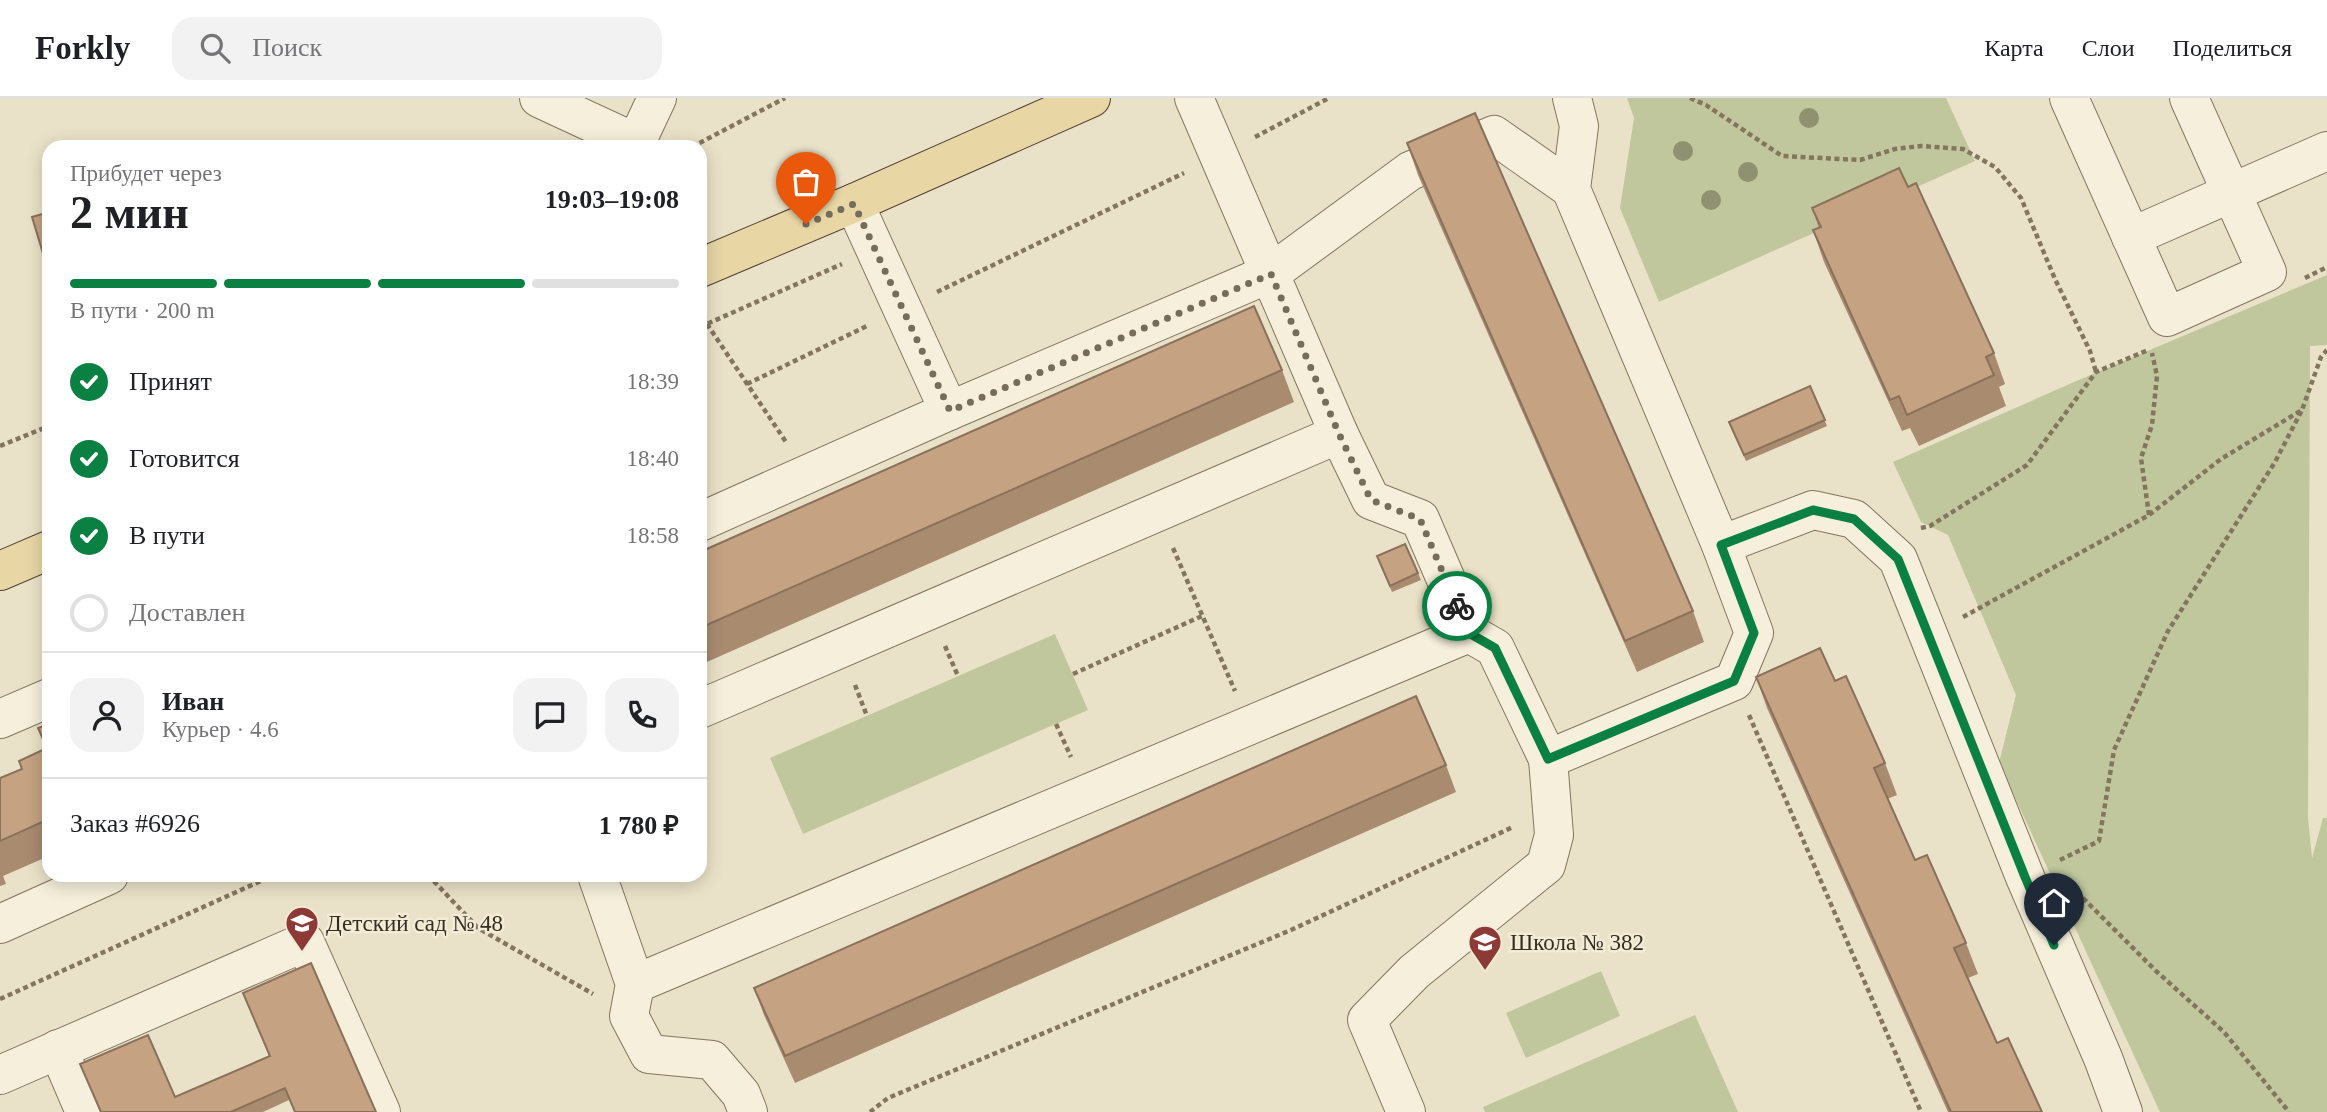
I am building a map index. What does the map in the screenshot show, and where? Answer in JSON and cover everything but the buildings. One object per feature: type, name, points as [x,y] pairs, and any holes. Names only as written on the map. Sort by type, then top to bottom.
[{"type":"main road","points":[[707,265],[854,204],[1091,98]]},
{"type":"main road","points":[[0,571],[42,553]]},
{"type":"street","points":[[539,98],[625,140]]},
{"type":"street","points":[[637,140],[657,98]]},
{"type":"street","points":[[1194,98],[1221,155],[1339,434],[1371,500],[1420,519],[1469,633],[1495,648],[1548,759],[1554,835],[1546,865],[1414,972],[1367,1020],[1406,1112]]},
{"type":"street","points":[[1548,759],[1734,681],[1754,633],[1721,545],[1571,189],[1579,126],[1572,98]]},
{"type":"street","points":[[2069,98],[2167,317],[2267,272],[2189,98]]},
{"type":"street","points":[[707,519],[950,411],[1271,274],[1410,171],[1494,135],[1571,189]]},
{"type":"street","points":[[2132,237],[2327,151]]},
{"type":"street","points":[[854,204],[950,411]]},
{"type":"street","points":[[707,706],[1339,434]]},
{"type":"street","points":[[1721,545],[1813,510],[1854,519],[1898,559],[2025,877],[2104,1058],[2123,1112]]},
{"type":"street","points":[[632,1000],[1250,725],[1469,633]]},
{"type":"street","points":[[0,719],[42,701]]},
{"type":"street","points":[[0,924],[93,882]]},
{"type":"street","points":[[599,882],[649,1054],[712,1060],[741,1094],[748,1112]]},
{"type":"street","points":[[0,1075],[305,942],[381,1112]]},
{"type":"street","points":[[58,1049],[85,1112]]},
{"type":"path","points":[[705,140],[785,98]]},
{"type":"path","points":[[747,384],[1221,155],[1329,98]]},
{"type":"path","points":[[1690,98],[1706,105],[1782,156],[1860,160],[1895,149],[1921,146],[1963,149],[1995,167],[2021,198],[2055,279],[2090,351],[2096,372],[2027,465],[1930,526],[1877,540]]},
{"type":"path","points":[[808,475],[707,324],[857,258],[884,269]]},
{"type":"path","points":[[2149,516],[2141,458],[2152,425],[2157,376],[2152,349]]},
{"type":"path","points":[[2099,841],[2114,750],[2168,631],[2275,463],[2302,410],[2327,350]]},
{"type":"path","points":[[1928,636],[2149,516],[2221,459],[2302,410]]},
{"type":"path","points":[[0,446],[42,429]]},
{"type":"path","points":[[1157,512],[1250,725]]},
{"type":"path","points":[[1073,674],[1202,616]]},
{"type":"path","points":[[1734,681],[1921,1112]]},
{"type":"path","points":[[870,1112],[888,1098],[1291,930],[1552,808]]},
{"type":"path","points":[[2025,877],[2064,879],[2156,971],[2224,1032],[2289,1112]]},
{"type":"path","points":[[0,999],[259,882]]},
{"type":"path","points":[[435,882],[478,928],[632,1000]]},
{"type":"green space","points":[[1627,98],[1946,98],[1975,161],[1659,302],[1620,208],[1634,118]]},
{"type":"green space","points":[[2327,275],[2327,345],[2310,346],[2308,818],[2312,858],[2323,818],[2327,818],[2327,1112],[2160,1112],[1999,763],[2016,695],[1948,535],[1921,522],[1893,462]]},
{"type":"green space","points":[[1055,634],[1088,710],[803,834],[770,758]]},
{"type":"green space","points":[[1601,971],[1620,1016],[1526,1058],[1506,1013]]},
{"type":"green space","points":[[1695,1015],[1738,1112],[1485,1112],[1483,1107]]},
{"type":"way so far","points":[[806,224],[854,204],[950,411],[1271,274],[1339,434],[1371,500],[1420,519],[1457,606]]},
{"type":"place","name":"Детский сад № 48","points":[[302,953]]},
{"type":"place","name":"Школа № 382","points":[[1485,972]]},
{"type":"route","points":[[1457,606],[1469,633],[1495,648],[1548,759],[1734,681],[1754,633],[1721,545],[1813,510],[1854,519],[1898,559],[2054,945]]}]
